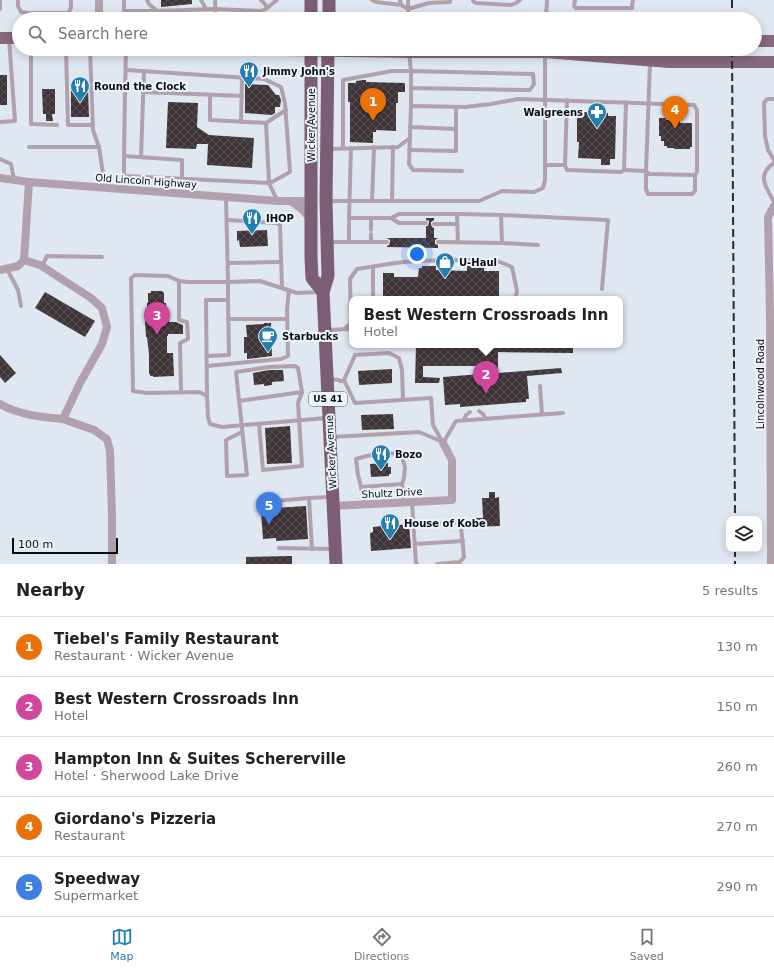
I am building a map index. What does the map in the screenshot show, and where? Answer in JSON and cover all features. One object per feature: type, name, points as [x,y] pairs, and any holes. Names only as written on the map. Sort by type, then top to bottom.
[{"type":"highway","points":[[311,12],[312,0]]},
{"type":"highway","points":[[329,0],[329,12]]},
{"type":"highway","name":"Wicker Avenue","points":[[311,56],[310,201],[312,278],[323,292]]},
{"type":"highway","name":"Wicker Avenue","points":[[328,56],[326,201],[328,276],[323,292],[325,330],[333,380],[329,418],[336,564]]},
{"type":"highway","points":[[310,201],[318,202],[321,238],[327,242]]},
{"type":"main road","points":[[762,41],[774,41]]},
{"type":"main road","points":[[602,56],[669,62],[774,62]]},
{"type":"street","name":"Old Lincoln Highway","points":[[0,178],[29,182],[278,201],[310,201]]},
{"type":"street","points":[[3,270],[18,266],[24,260],[29,182]]},
{"type":"street","points":[[291,201],[303,210],[311,220]]},
{"type":"street","name":"Lincolnwood Road","points":[[771,564],[772,315],[768,217],[774,206]]},
{"type":"street","points":[[24,260],[42,266],[90,298],[102,308],[107,327],[102,344],[80,383],[63,419]]},
{"type":"street","points":[[0,404],[9,410],[34,416],[63,419],[94,430],[108,439],[110,451],[112,564]]},
{"type":"street","name":"Shultz Drive","points":[[333,501],[365,505],[452,500],[452,460],[443,443]]},
{"type":"lane","points":[[0,0],[0,9]]},
{"type":"lane","points":[[18,0],[20,12]]},
{"type":"lane","points":[[69,12],[71,8],[71,0]]},
{"type":"lane","points":[[124,0],[124,11],[206,9],[262,11],[277,0]]},
{"type":"lane","points":[[147,0],[149,4],[157,11]]},
{"type":"lane","points":[[201,0],[206,9]]},
{"type":"lane","points":[[215,0],[215,12]]},
{"type":"lane","points":[[261,0],[267,8]]},
{"type":"lane","points":[[372,0],[376,2],[401,5],[408,9]]},
{"type":"lane","points":[[400,0],[401,5]]},
{"type":"lane","points":[[408,0],[408,9]]},
{"type":"lane","points":[[408,9],[428,1],[450,2],[450,0]]},
{"type":"lane","points":[[473,0],[476,3],[511,5],[520,0]]},
{"type":"lane","points":[[546,12],[547,0]]},
{"type":"lane","points":[[574,0],[574,6],[576,8],[632,8],[633,0]]},
{"type":"lane","points":[[0,122],[15,121],[9,38]]},
{"type":"lane","points":[[31,56],[31,124],[57,125]]},
{"type":"lane","points":[[66,56],[68,125],[93,125]]},
{"type":"lane","points":[[90,56],[93,130],[99,147],[105,188]]},
{"type":"lane","points":[[126,56],[124,176],[269,183],[290,172],[286,110],[281,87],[264,79],[126,70]]},
{"type":"lane","points":[[409,56],[411,106],[409,164],[413,170],[462,171]]},
{"type":"lane","points":[[326,201],[479,201],[502,191],[534,192],[543,188],[545,180],[545,56]]},
{"type":"lane","points":[[411,106],[465,107],[491,104],[518,98],[648,103],[694,106],[697,110],[697,172],[695,175],[695,191],[692,194],[648,194],[646,189],[648,103],[650,61]]},
{"type":"lane","points":[[141,157],[144,71]]},
{"type":"lane","points":[[343,148],[344,80],[392,71],[411,71],[533,74],[534,84],[530,90],[411,88]]},
{"type":"lane","points":[[241,122],[242,78]]},
{"type":"lane","points":[[143,92],[210,96],[242,96]]},
{"type":"lane","points":[[210,96],[210,120],[266,123],[286,110]]},
{"type":"lane","points":[[774,99],[767,99],[764,103],[765,136],[768,150],[774,160]]},
{"type":"lane","points":[[567,100],[565,166],[567,170],[620,172],[624,170],[646,171],[649,174],[695,175]]},
{"type":"lane","points":[[624,170],[626,102]]},
{"type":"lane","points":[[409,150],[456,151],[456,107]]},
{"type":"lane","points":[[266,123],[269,183],[278,201]]},
{"type":"lane","points":[[410,127],[456,129]]},
{"type":"lane","points":[[326,149],[398,147],[410,138]]},
{"type":"lane","points":[[29,147],[99,147]]},
{"type":"lane","points":[[392,201],[393,147]]},
{"type":"lane","points":[[349,242],[351,148]]},
{"type":"lane","points":[[372,201],[374,148]]},
{"type":"lane","points":[[124,156],[182,160],[182,178]]},
{"type":"lane","points":[[0,159],[11,164],[14,180]]},
{"type":"lane","points":[[774,164],[768,168],[764,176],[765,186],[774,202]]},
{"type":"lane","points":[[545,165],[565,166]]},
{"type":"lane","points":[[207,356],[228,356],[226,197]]},
{"type":"lane","points":[[391,218],[398,214],[457,214],[608,220],[602,289]]},
{"type":"lane","points":[[457,214],[458,242]]},
{"type":"lane","points":[[501,215],[502,243]]},
{"type":"lane","points":[[349,218],[391,218],[400,223],[426,224]]},
{"type":"lane","points":[[371,218],[371,242]]},
{"type":"lane","points":[[227,220],[276,223],[280,225],[282,288]]},
{"type":"lane","points":[[434,224],[457,224]]},
{"type":"lane","points":[[327,242],[387,242]]},
{"type":"lane","points":[[438,242],[538,245]]},
{"type":"lane","points":[[42,266],[47,256],[102,257]]},
{"type":"lane","points":[[350,296],[350,279],[357,270],[373,266],[415,261],[468,260],[500,262],[512,267],[517,291],[516,296]]},
{"type":"lane","points":[[228,263],[280,262]]},
{"type":"lane","points":[[373,266],[373,296]]},
{"type":"lane","points":[[3,270],[18,290],[21,306]]},
{"type":"lane","points":[[207,396],[199,392],[147,393],[133,391],[131,278],[135,276],[168,276],[188,282],[260,281],[296,293],[323,292]]},
{"type":"lane","points":[[179,280],[179,320],[187,322],[188,338],[180,343],[181,392]]},
{"type":"lane","points":[[207,366],[281,359],[288,356],[287,309],[289,290]]},
{"type":"lane","points":[[228,300],[206,300],[207,396],[208,417],[210,424],[222,427],[242,426],[329,418]]},
{"type":"lane","points":[[228,319],[287,319]]},
{"type":"lane","points":[[344,329],[349,325]]},
{"type":"lane","points":[[325,330],[349,329]]},
{"type":"lane","points":[[403,400],[402,370],[399,358],[389,353],[355,355],[344,380],[355,404],[430,398],[433,425],[443,443]]},
{"type":"lane","points":[[242,432],[226,440],[227,476],[247,475],[236,372],[269,367],[295,366],[298,368],[302,392],[298,403],[302,466],[263,470],[259,424]]},
{"type":"lane","points":[[333,380],[344,380]]},
{"type":"lane","points":[[540,386],[542,414]]},
{"type":"lane","points":[[239,401],[302,392]]},
{"type":"lane","points":[[479,411],[486,419]]},
{"type":"lane","points":[[464,420],[470,412]]},
{"type":"lane","points":[[443,443],[456,421],[563,413]]},
{"type":"lane","points":[[330,437],[419,432],[443,443]]},
{"type":"lane","points":[[365,505],[358,475],[356,458],[369,455],[394,453],[401,454],[405,466],[402,484],[408,502],[413,526],[417,564]]},
{"type":"lane","points":[[361,487],[402,484]]},
{"type":"lane","points":[[309,498],[312,549]]},
{"type":"lane","points":[[275,501],[309,498],[333,501]]},
{"type":"lane","points":[[413,526],[458,522],[461,527],[464,557],[460,562],[437,564]]},
{"type":"lane","points":[[415,544],[463,541]]},
{"type":"lane","points":[[279,548],[335,549]]},
{"type":"building","points":[[161,0],[192,0],[192,4],[161,7]]},
{"type":"building","points":[[0,75],[7,75],[7,105],[0,105]]},
{"type":"building","points":[[366,80],[366,82],[405,83],[405,92],[398,92],[398,103],[396,103],[396,131],[376,130],[376,132],[373,132],[373,143],[350,142],[350,102],[348,102],[348,83],[356,83],[356,81]]},
{"type":"building","name":"Round the Clock","points":[[75,84],[85,84],[85,88],[88,88],[89,117],[71,117],[71,88],[75,88]]},
{"type":"building","points":[[245,84],[268,85],[276,95],[279,95],[281,100],[280,107],[275,107],[275,113],[272,115],[245,113]]},
{"type":"building","points":[[42,89],[55,89],[55,114],[52,114],[53,121],[46,121],[46,114],[43,114]]},
{"type":"building","points":[[168,102],[198,103],[197,127],[209,135],[254,138],[252,168],[207,165],[208,144],[197,144],[196,149],[166,148]]},
{"type":"building","name":"Walgreens","points":[[581,112],[608,113],[608,116],[616,116],[615,159],[610,159],[610,165],[601,165],[601,159],[578,158],[579,142],[577,142],[577,116]]},
{"type":"building","points":[[659,118],[666,118],[666,120],[680,120],[680,123],[692,123],[692,147],[690,147],[690,149],[674,149],[664,146],[664,141],[661,141],[661,136],[659,136]]},
{"type":"building","points":[[426,218],[434,218],[431,224],[434,228],[434,238],[438,238],[435,240],[435,244],[438,245],[438,248],[387,247],[390,240],[387,238],[426,238],[426,226],[428,226],[429,221],[426,220]]},
{"type":"building","name":"IHOP","points":[[267,230],[268,246],[240,247],[239,240],[237,241],[237,231]]},
{"type":"building","name":"U-Haul","points":[[467,264],[485,265],[484,271],[499,271],[499,296],[383,296],[383,273],[394,273],[394,277],[418,277],[419,268],[422,268],[422,266],[436,266],[436,270],[467,271]]},
{"type":"building","points":[[151,291],[162,291],[164,293],[167,320],[169,320],[169,322],[176,322],[183,325],[183,334],[168,334],[167,336],[167,353],[173,353],[174,376],[153,377],[149,374],[149,354],[145,321],[147,321],[148,293],[151,293]]},
{"type":"building","points":[[45,292],[95,321],[85,337],[35,308]]},
{"type":"building","points":[[271,323],[272,356],[247,359],[247,353],[244,353],[244,337],[247,337],[246,325]]},
{"type":"building","points":[[416,348],[573,348],[573,353],[498,352],[498,373],[561,368],[562,373],[527,376],[529,399],[526,399],[526,402],[460,407],[460,404],[445,405],[443,377],[481,374],[481,366],[423,366],[423,377],[440,378],[439,383],[415,383]]},
{"type":"building","points":[[0,355],[16,373],[5,383],[0,377]]},
{"type":"building","points":[[392,369],[392,383],[359,385],[358,371]]},
{"type":"building","points":[[269,370],[283,370],[284,381],[272,382],[272,385],[254,385],[253,373]]},
{"type":"building","points":[[393,414],[394,429],[362,430],[361,415]]},
{"type":"building","points":[[290,426],[292,463],[267,464],[265,428]]},
{"type":"building","name":"Bozo","points":[[388,463],[388,467],[391,467],[391,474],[389,474],[389,476],[371,477],[370,464]]},
{"type":"building","points":[[489,492],[495,492],[495,498],[499,497],[500,526],[472,527],[472,518],[483,518],[482,498],[489,498]]},
{"type":"building","points":[[306,506],[308,539],[276,541],[276,538],[263,539],[261,513],[274,512],[274,508]]},
{"type":"building","name":"House of Kobe","points":[[389,520],[389,526],[409,524],[411,548],[371,551],[370,533],[373,532],[373,527],[382,526],[382,521]]},
{"type":"building","points":[[292,556],[292,564],[246,564],[246,557]]},
{"type":"railway","points":[[732,0],[732,12]]},
{"type":"railway","points":[[732,56],[735,516]]},
{"type":"railway","points":[[735,552],[735,564]]},
{"type":"place","name":"Jimmy John's","points":[[249,88]]},
{"type":"place","name":"Round the Clock","points":[[80,103]]},
{"type":"place","name":"Tiebel's Family Restaurant","points":[[373,121]]},
{"type":"place","name":"Walgreens","points":[[597,129]]},
{"type":"place","name":"Giordano's Pizzeria","points":[[675,129]]},
{"type":"place","name":"IHOP","points":[[252,235]]},
{"type":"place","name":"U-Haul","points":[[445,279]]},
{"type":"place","name":"Hampton Inn & Suites Schererville","points":[[157,335]]},
{"type":"place","name":"Starbucks","points":[[268,353]]},
{"type":"place","name":"Best Western Crossroads Inn","points":[[486,394]]},
{"type":"place","name":"Bozo","points":[[381,471]]},
{"type":"place","name":"Speedway","points":[[269,525]]},
{"type":"place","name":"House of Kobe","points":[[390,540]]}]
